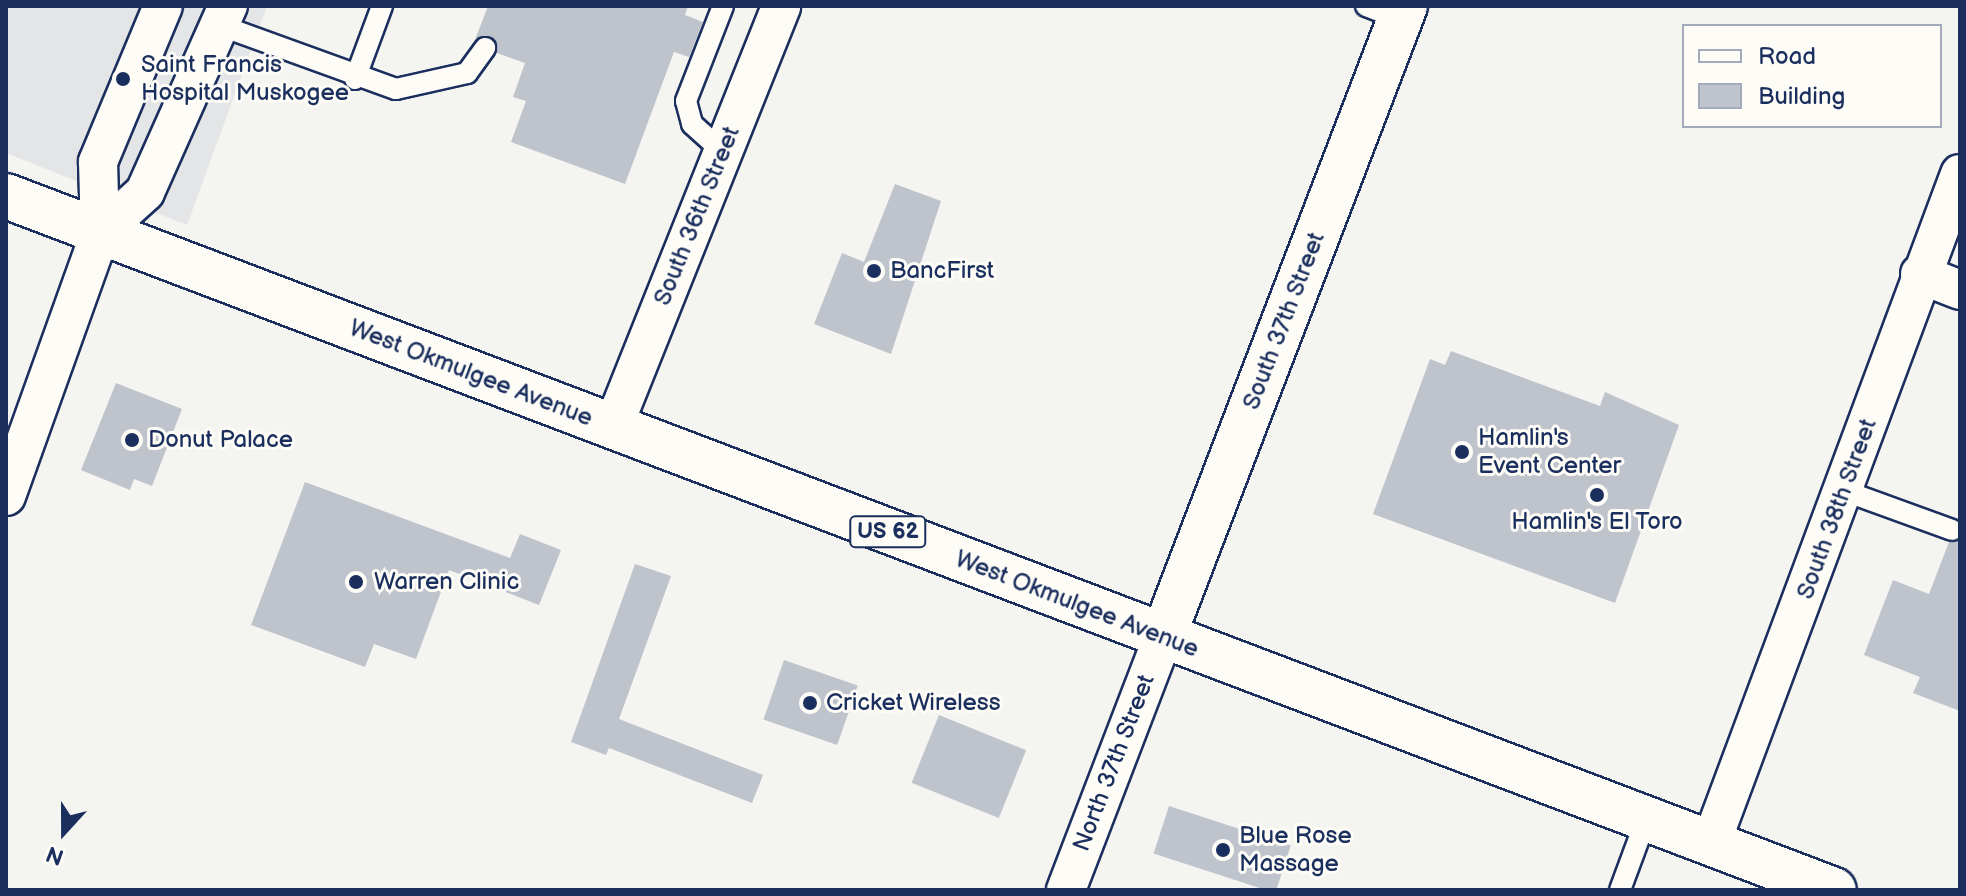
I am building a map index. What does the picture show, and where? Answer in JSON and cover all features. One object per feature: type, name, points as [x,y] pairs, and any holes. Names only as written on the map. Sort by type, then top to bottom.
[{"type":"main road","name":"South 37th Street","points":[[1163,637],[1391,10]]},
{"type":"main road","name":"West Okmulgee Avenue","points":[[6,196],[1834,890]]},
{"type":"street","points":[[6,496],[100,233],[98,162],[163,6]]},
{"type":"street","name":"South 36th Street","points":[[613,427],[781,6]]},
{"type":"street","points":[[100,233],[145,192],[224,16]]},
{"type":"street","name":"South 38th Street","points":[[1711,843],[1845,491],[1920,274],[1960,174]]},
{"type":"street","points":[[1920,274],[1960,290]]},
{"type":"street","name":"North 37th Street","points":[[1066,890],[1163,637]]},
{"type":"lane","points":[[355,79],[382,6]]},
{"type":"lane","points":[[723,6],[686,101],[692,124],[723,152]]},
{"type":"lane","points":[[224,16],[355,79],[396,89],[467,73],[485,48]]},
{"type":"lane","points":[[1845,491],[1952,530]]},
{"type":"lane","points":[[1620,890],[1647,817]]},
{"type":"shaded area","name":"Saint Francis Hospital Muskogee","points":[[6,6],[267,6],[187,225],[6,153]]},
{"type":"building","points":[[488,6],[688,6],[685,15],[703,22],[689,57],[674,52],[625,184],[511,142],[526,101],[513,97],[525,63],[497,53],[492,37],[475,40]]},
{"type":"building","name":"BancFirst","points":[[895,184],[941,201],[891,354],[814,324],[842,253],[864,262]]},
{"type":"building","points":[[1451,351],[1600,406],[1605,392],[1679,425],[1615,603],[1373,514],[1430,359],[1445,365]]},
{"type":"building","name":"Donut Palace","points":[[116,383],[182,409],[152,486],[134,479],[130,490],[81,470]]},
{"type":"building","name":"Warren Clinic","points":[[305,482],[510,558],[520,534],[561,550],[539,605],[449,570],[416,659],[374,644],[365,667],[251,625]]},
{"type":"building","points":[[1960,540],[1960,711],[1913,693],[1920,677],[1864,655],[1893,580],[1929,594],[1949,542]]},
{"type":"building","points":[[635,564],[671,576],[619,719],[763,775],[752,803],[609,748],[606,755],[571,742]]},
{"type":"building","name":"Cricket Wireless","points":[[784,660],[858,685],[837,745],[763,720]]},
{"type":"building","points":[[939,715],[1026,750],[999,818],[912,783]]},
{"type":"building","name":"Blue Rose Massage","points":[[1169,806],[1291,846],[1276,890],[1266,890],[1154,854]]},
{"type":"place","name":"Saint Francis Hospital Muskogee","points":[[123,79]]},
{"type":"place","name":"BancFirst","points":[[874,271]]},
{"type":"place","name":"Donut Palace","points":[[132,440]]},
{"type":"place","name":"Hamlin's Event Center","points":[[1462,452]]},
{"type":"place","name":"Hamlin's El Toro","points":[[1597,495]]},
{"type":"place","name":"Warren Clinic","points":[[356,582]]},
{"type":"place","name":"Cricket Wireless","points":[[810,703]]},
{"type":"place","name":"Blue Rose Massage","points":[[1223,850]]}]
